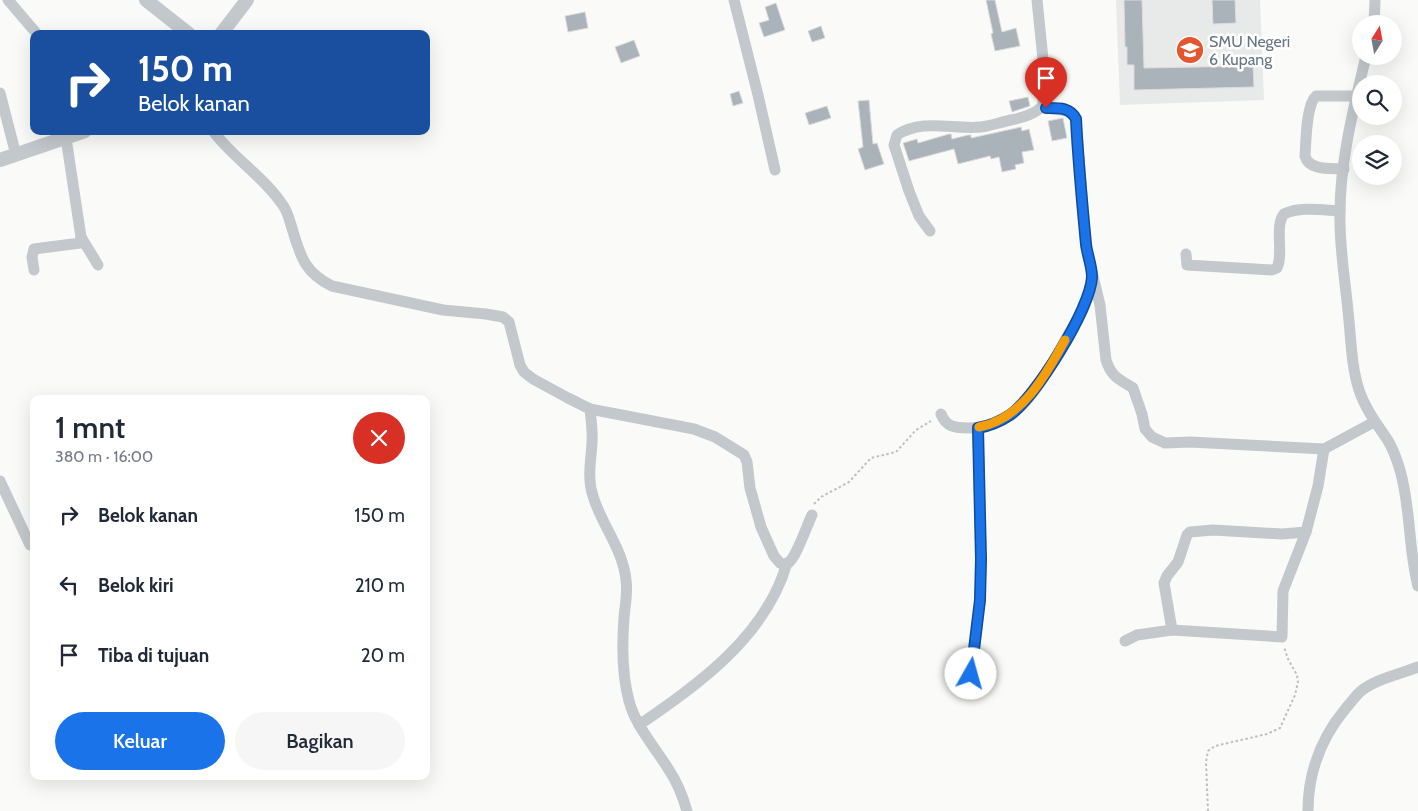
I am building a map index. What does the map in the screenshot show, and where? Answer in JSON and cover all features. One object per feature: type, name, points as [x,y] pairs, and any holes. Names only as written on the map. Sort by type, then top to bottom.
[{"type":"street","points":[[8,0],[34,30]]},
{"type":"street","points":[[146,0],[185,30]]},
{"type":"street","points":[[224,30],[247,0]]},
{"type":"street","points":[[734,0],[775,170]]},
{"type":"street","points":[[1037,0],[1043,59],[1043,106]]},
{"type":"street","points":[[1374,0],[1374,15]]},
{"type":"street","points":[[0,93],[16,155]]},
{"type":"street","points":[[1344,169],[1313,166],[1307,162],[1305,156],[1309,111],[1311,102],[1316,96],[1352,96]]},
{"type":"street","points":[[930,231],[919,216],[909,191],[894,145],[897,135],[928,125],[982,127],[1026,117],[1043,106]]},
{"type":"street","points":[[1043,106],[1069,111],[1076,119],[1086,247],[1100,305],[1106,360],[1109,369],[1116,379],[1133,388],[1141,408],[1145,429],[1152,437],[1165,443],[1190,442],[1324,449],[1374,422]]},
{"type":"street","points":[[1352,120],[1344,169],[1340,211],[1342,255],[1355,370],[1363,400],[1374,422],[1388,440],[1399,469],[1407,500],[1414,567],[1418,586]]},
{"type":"street","points":[[0,160],[74,135]]},
{"type":"street","points":[[217,135],[272,190],[284,206],[299,252],[312,274],[320,281],[332,286],[443,310],[486,314],[505,318],[509,322],[520,365],[524,372],[533,379],[590,409],[694,429],[714,437],[742,454],[746,459],[750,488],[765,537],[778,562],[782,564],[787,563]]},
{"type":"street","points":[[66,138],[82,237],[98,265]]},
{"type":"street","points":[[1186,254],[1188,265],[1272,270],[1277,268],[1279,262],[1280,219],[1284,214],[1289,211],[1301,210],[1340,211]]},
{"type":"street","points":[[34,270],[32,257],[34,249],[80,243],[82,237]]},
{"type":"street","points":[[940,414],[950,426],[978,428],[1009,415],[1029,396],[1049,370],[1081,313],[1092,277]]},
{"type":"street","points":[[590,409],[592,440],[591,490],[595,503],[614,541],[626,578],[627,594],[623,637],[629,701],[639,725],[670,771],[688,811]]},
{"type":"street","points":[[969,692],[980,600],[978,428]]},
{"type":"street","points":[[1125,641],[1138,635],[1172,630],[1282,637],[1283,591],[1306,532],[1318,486],[1324,449]]},
{"type":"street","points":[[0,481],[30,545]]},
{"type":"street","points":[[639,725],[700,681],[747,636],[779,590],[787,563],[796,551],[812,515]]},
{"type":"street","points":[[1172,630],[1164,583],[1178,562],[1187,535],[1190,532],[1213,530],[1282,534],[1306,532]]},
{"type":"street","points":[[1308,811],[1308,795],[1315,760],[1331,727],[1343,711],[1362,690],[1372,684],[1418,667]]},
{"type":"path","points":[[812,515],[812,508],[819,499],[849,482],[870,458],[896,452],[916,430],[934,420],[940,414]]},
{"type":"path","points":[[1208,811],[1206,762],[1208,752],[1215,746],[1267,734],[1279,728],[1295,695],[1298,687],[1298,678],[1288,659],[1282,637]]},
{"type":"shaded area","name":"SMU Negeri 6 Kupang","points":[[1116,0],[1260,0],[1264,100],[1120,105]]},
{"type":"building","points":[[986,0],[995,0],[1002,32],[1016,28],[1020,46],[995,51]]},
{"type":"building","points":[[1124,0],[1142,0],[1144,68],[1253,66],[1254,87],[1134,90],[1134,65],[1127,65],[1127,47],[1125,47]]},
{"type":"building","points":[[1212,0],[1235,0],[1236,23],[1213,24]]},
{"type":"building","points":[[776,3],[785,30],[764,37],[759,23],[769,20],[765,7]]},
{"type":"building","points":[[585,12],[588,28],[568,32],[565,16]]},
{"type":"building","points":[[821,26],[825,38],[812,42],[808,31]]},
{"type":"building","points":[[634,40],[640,56],[621,63],[615,47]]},
{"type":"building","points":[[739,91],[743,103],[733,106],[730,94]]},
{"type":"building","points":[[1028,97],[1030,106],[1012,112],[1009,101]]},
{"type":"building","points":[[869,100],[873,144],[877,143],[884,164],[865,170],[858,149],[863,147],[858,101]]},
{"type":"building","points":[[827,106],[831,118],[809,125],[805,113]]},
{"type":"building","points":[[1063,118],[1067,138],[1052,141],[1048,121]]},
{"type":"building","points":[[1021,127],[1022,131],[1029,129],[1034,150],[1022,152],[1024,163],[1015,165],[1016,169],[1002,172],[999,157],[991,159],[990,156],[958,164],[954,149],[909,161],[903,143],[917,139],[918,143],[949,134],[951,134],[952,139],[968,135],[971,135],[971,138]]},
{"type":"slow traffic","points":[[979,427],[996,422],[1018,408],[1049,370],[1065,340]]},
{"type":"place","name":"SMU Negeri 6 Kupang","points":[[1190,50]]},
{"type":"route","points":[[971,674],[980,600],[978,428],[996,422],[1018,408],[1049,370],[1081,313],[1092,277],[1086,247],[1076,119],[1072,113],[1064,109],[1046,108]]}]
